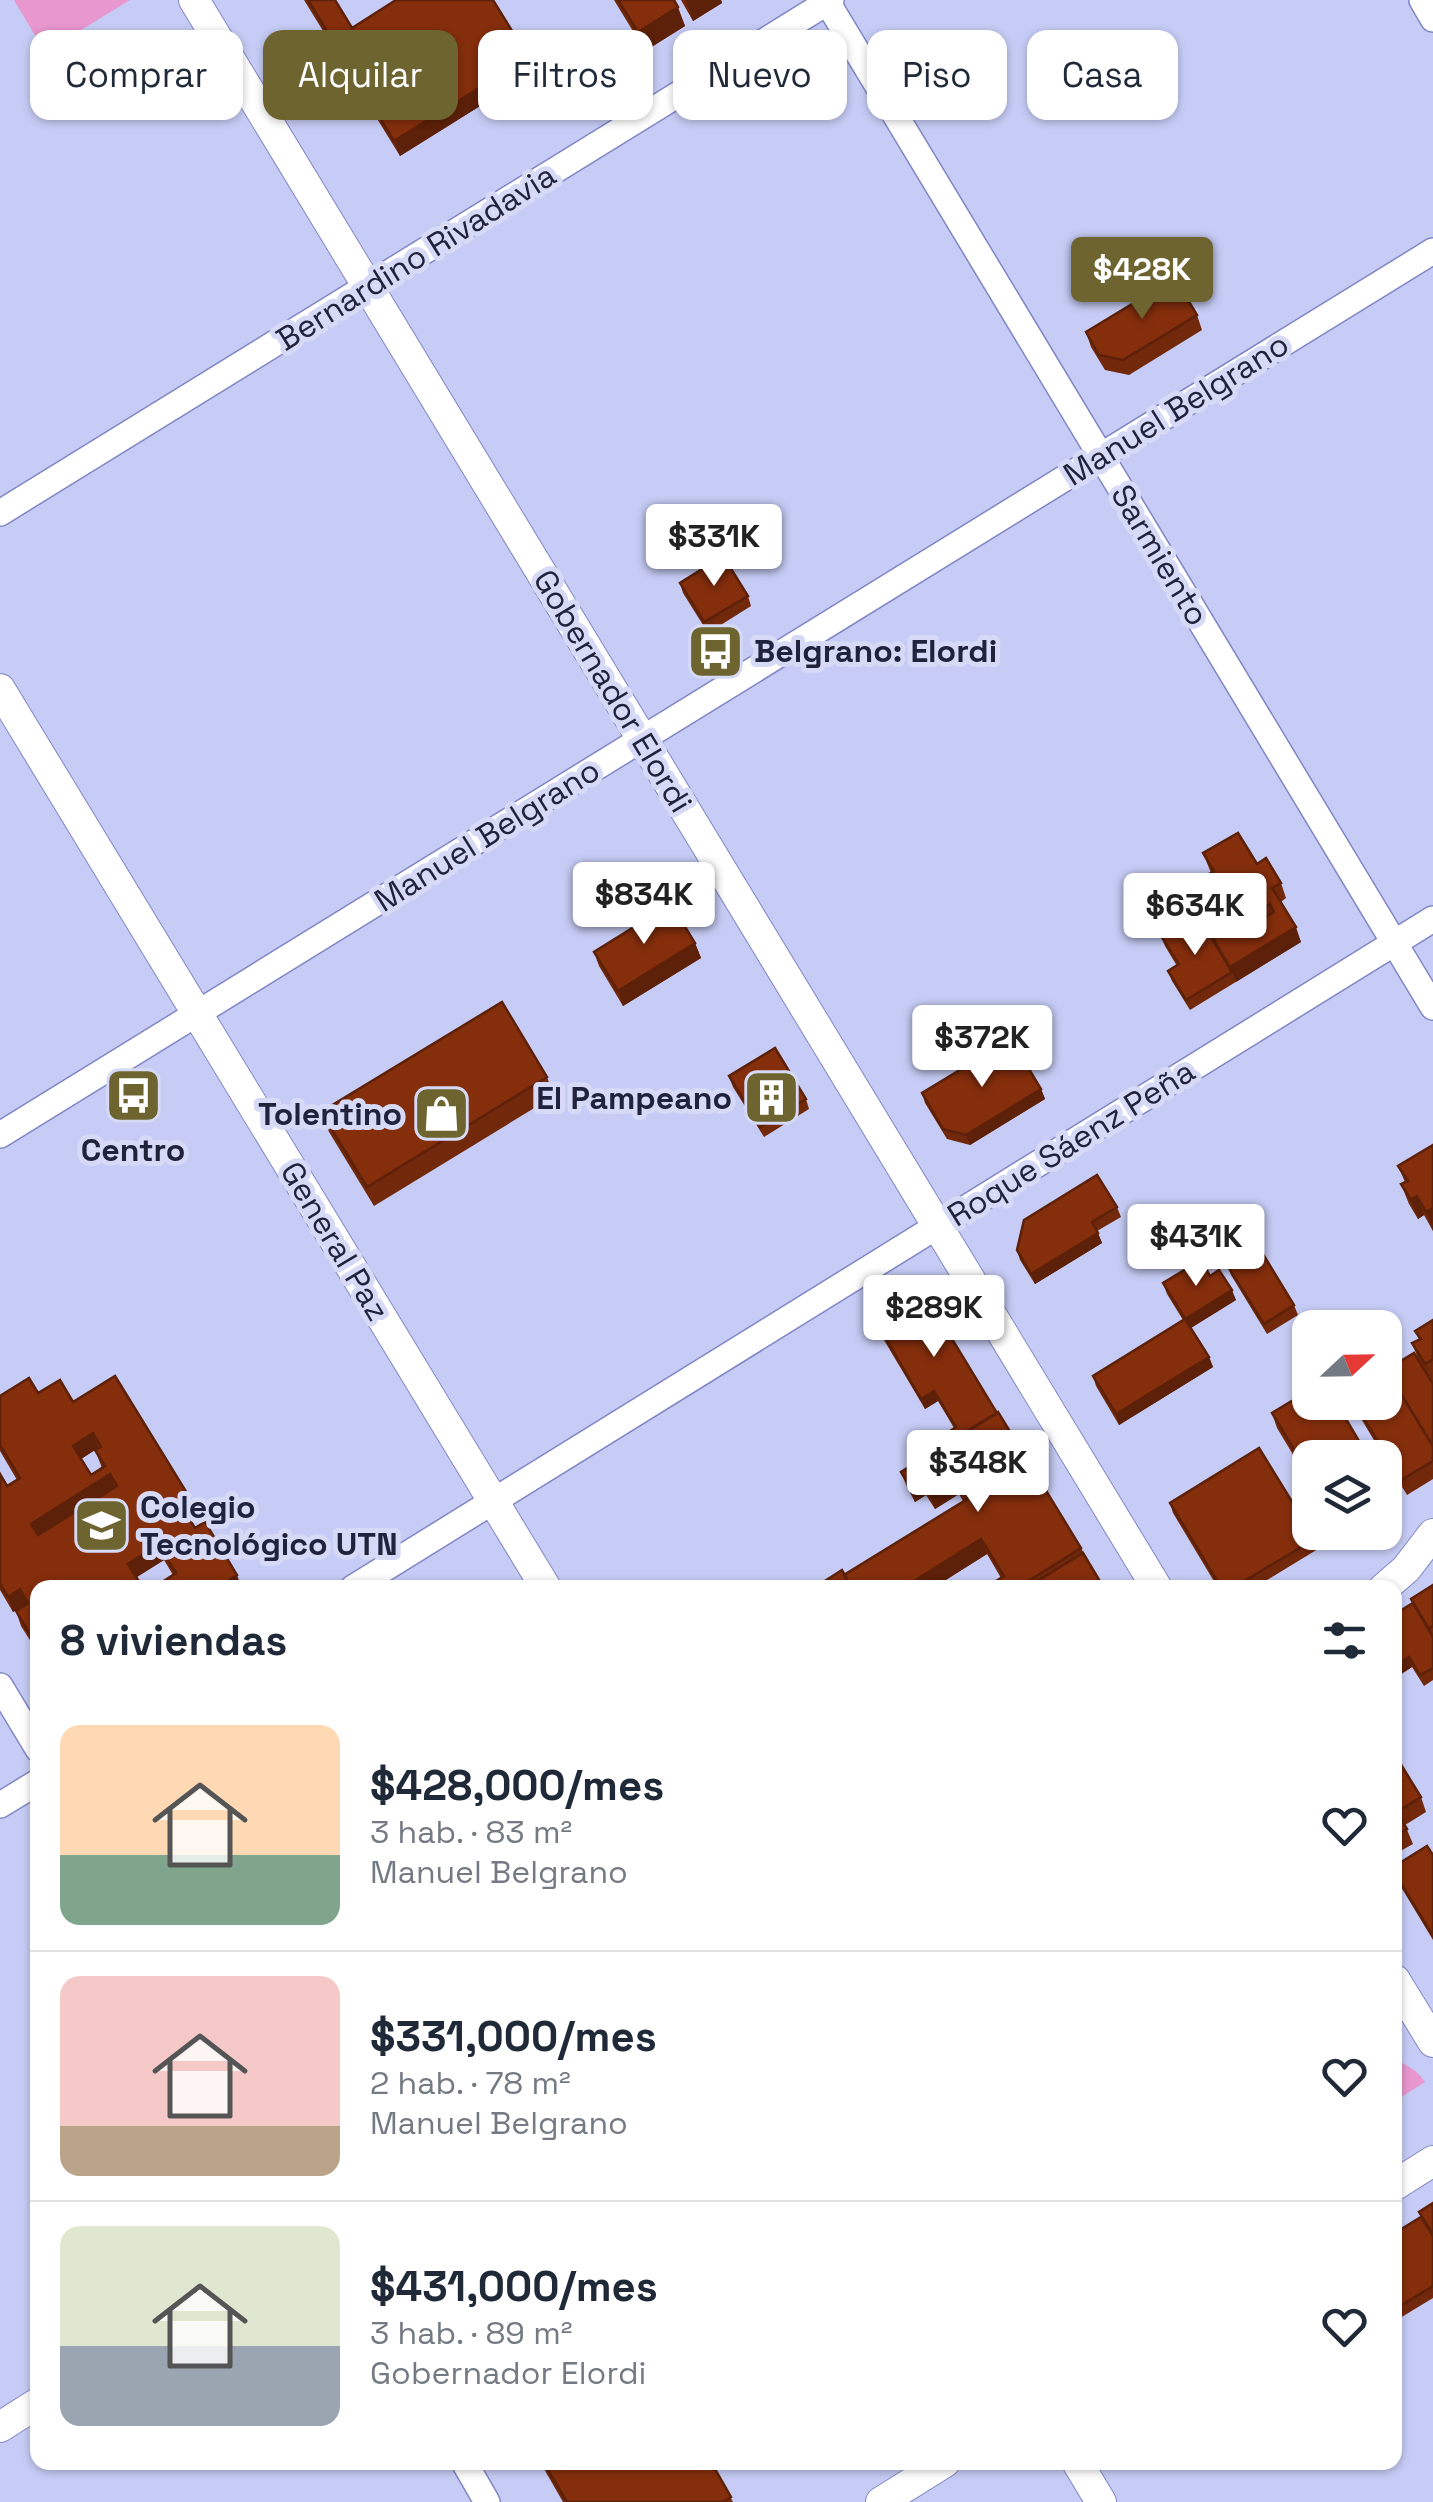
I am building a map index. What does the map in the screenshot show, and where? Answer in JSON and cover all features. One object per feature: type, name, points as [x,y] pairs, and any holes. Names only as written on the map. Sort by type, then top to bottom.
[{"type":"street","name":"Gobernador Elordi","points":[[194,0],[1152,1580]]},
{"type":"street","points":[[1422,0],[1433,18]]},
{"type":"street","name":"Bernardino Rivadavia","points":[[0,514],[828,1]]},
{"type":"street","name":"Sarmiento","points":[[828,1],[1433,1008]]},
{"type":"street","name":"Manuel Belgrano","points":[[0,1135],[1433,251]]},
{"type":"street","name":"General Paz","points":[[0,689],[541,1580]]},
{"type":"street","name":"Roque Sáenz Peña","points":[[365,1580],[1433,919]]},
{"type":"street","points":[[1393,1580],[1433,1534]]},
{"type":"street","points":[[0,1686],[30,1736]]},
{"type":"street","points":[[0,1806],[30,1787]]},
{"type":"street","points":[[1402,1991],[1433,2042]]},
{"type":"street","points":[[1402,2181],[1433,2162]]},
{"type":"street","points":[[0,2426],[30,2409]]},
{"type":"street","points":[[469,2470],[487,2502]]},
{"type":"street","points":[[881,2502],[932,2470]]},
{"type":"street","points":[[1082,2470],[1101,2502]]},
{"type":"shaded area","points":[[14,0],[130,0],[81,30],[32,30]]},
{"type":"shaded area","points":[[1402,2063],[1417,2072],[1425,2082],[1402,2097]]},
{"type":"building","points":[[308,0],[335,0],[352,28],[396,0],[493,0],[512,30],[478,30],[478,89],[458,101],[458,30],[326,30]]},
{"type":"building","points":[[618,0],[674,0],[678,7],[637,30]]},
{"type":"building","points":[[381,120],[428,120],[394,141]]},
{"type":"building","points":[[1175,278],[1197,315],[1123,360],[1099,355],[1086,332]]},
{"type":"building","points":[[723,556],[748,596],[704,622],[680,583]]},
{"type":"building","points":[[1238,833],[1257,864],[1266,858],[1281,883],[1272,888],[1296,927],[1230,967],[1184,890],[1214,871],[1203,853]],"holes":[[[1253,875],[1257,883],[1232,898],[1227,891]],[[1270,904],[1274,912],[1249,927],[1245,919]]]},
{"type":"building","points":[[671,904],[695,943],[618,991],[594,952]]},
{"type":"building","points":[[1197,914],[1232,972],[1186,1000],[1168,971],[1179,964],[1161,936]]},
{"type":"building","name":"Tolentino","points":[[502,1002],[547,1077],[367,1187],[321,1112]]},
{"type":"building","points":[[1011,1039],[1041,1089],[966,1135],[943,1129],[922,1093]]},
{"type":"building","name":"El Pampeano","points":[[775,1048],[806,1099],[760,1127],[729,1076]]},
{"type":"building","points":[[1433,1145],[1433,1208],[1426,1212],[1417,1196],[1411,1200],[1401,1184],[1408,1181],[1398,1166]]},
{"type":"building","points":[[1097,1175],[1117,1207],[1092,1222],[1098,1233],[1031,1274],[1017,1250],[1024,1220]]},
{"type":"building","points":[[1258,1246],[1294,1305],[1264,1324],[1227,1265]]},
{"type":"building","points":[[1201,1260],[1210,1276],[1219,1270],[1232,1290],[1185,1319],[1163,1283]]},
{"type":"building","points":[[909,1291],[926,1296],[997,1413],[955,1439],[950,1431],[956,1427],[934,1391],[921,1399],[872,1314]]},
{"type":"building","points":[[1185,1319],[1209,1357],[1116,1414],[1093,1376]]},
{"type":"building","points":[[1433,1320],[1433,1359],[1425,1364],[1412,1343],[1421,1339],[1415,1331]]},
{"type":"building","points":[[1414,1353],[1433,1384],[1433,1446],[1402,1396],[1402,1360]]},
{"type":"building","name":"Colegio Tecnológico UTN","points":[[115,1376],[190,1498],[180,1504],[195,1528],[205,1522],[237,1575],[229,1580],[165,1580],[176,1573],[158,1545],[128,1564],[138,1580],[30,1580],[30,1635],[16,1611],[28,1603],[20,1589],[8,1597],[0,1584],[0,1474],[7,1486],[20,1478],[0,1445],[0,1396],[29,1378],[38,1393],[60,1380],[73,1402]],"holes":[[[93,1433],[101,1447],[95,1450],[105,1466],[91,1475],[73,1446]],[[110,1474],[117,1486],[38,1535],[31,1524]]]},
{"type":"building","points":[[1402,1396],[1433,1446],[1433,1461],[1402,1479],[1402,1440],[1377,1440],[1365,1420],[1402,1420]]},
{"type":"building","points":[[1292,1401],[1292,1420],[1347,1420],[1358,1440],[1292,1440],[1292,1446],[1272,1413]]},
{"type":"building","points":[[998,1412],[1081,1548],[1030,1580],[998,1580],[1004,1576],[981,1539],[916,1580],[847,1580],[844,1575],[990,1485],[984,1477],[961,1491],[954,1479],[930,1494],[921,1480],[910,1487],[901,1472]]},
{"type":"building","points":[[1259,1448],[1292,1502],[1292,1550],[1296,1550],[1246,1580],[1217,1580],[1170,1503]]},
{"type":"building","points":[[1083,1553],[1099,1580],[1039,1580]]},
{"type":"building","points":[[842,1570],[848,1580],[826,1580]]},
{"type":"building","points":[[1433,1585],[1433,1626],[1429,1629],[1411,1599]]},
{"type":"building","points":[[1413,1603],[1433,1637],[1433,1668],[1420,1675],[1409,1657],[1402,1661],[1402,1610]]},
{"type":"building","points":[[1402,1766],[1421,1797],[1402,1809]]},
{"type":"building","points":[[1427,1846],[1433,1855],[1433,1936],[1402,1885],[1402,1862]]},
{"type":"building","points":[[1433,2203],[1433,2234],[1419,2212]]},
{"type":"building","points":[[1421,2217],[1433,2236],[1433,2286],[1402,2305],[1402,2229]]},
{"type":"building","points":[[548,2470],[716,2470],[731,2497],[723,2502],[567,2502]]},
{"type":"place","name":"Belgrano: Elordi","points":[[715,651]]},
{"type":"place","name":"Centro","points":[[133,1096]]},
{"type":"place","name":"El Pampeano","points":[[771,1098]]},
{"type":"place","name":"Tolentino","points":[[441,1114]]},
{"type":"place","name":"Colegio Tecnológico UTN","points":[[101,1525]]}]
